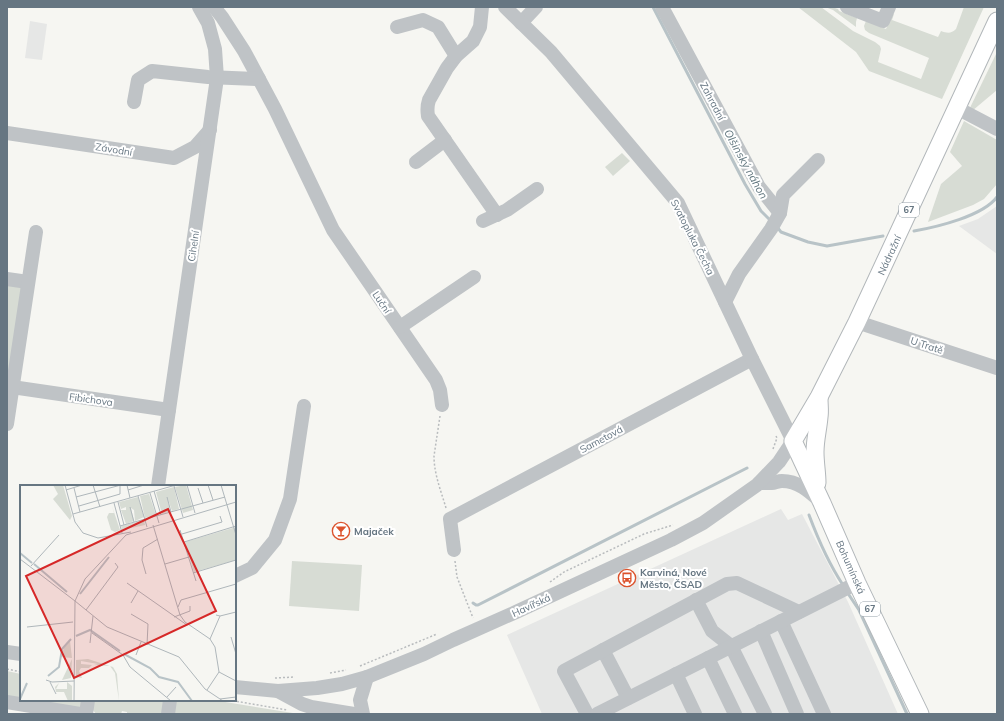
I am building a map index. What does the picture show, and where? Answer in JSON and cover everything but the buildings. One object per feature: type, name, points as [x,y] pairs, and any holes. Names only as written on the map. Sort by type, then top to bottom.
[{"type":"main road","name":"Nádražní","points":[[793,441],[819,397],[857,322],[997,21]]},
{"type":"main road","points":[[819,397],[815,467],[820,498]]},
{"type":"main road","name":"Bohumínská","points":[[793,441],[857,582],[920,714]]},
{"type":"street","name":"Cihelní","points":[[158,485],[217,78],[215,49],[208,23],[200,7]]},
{"type":"street","name":"Luční","points":[[214,7],[244,51],[275,109],[333,230],[436,380],[440,390],[442,405]]},
{"type":"street","points":[[482,7],[480,27],[473,41],[456,56],[447,68],[429,100],[428,116],[497,215]]},
{"type":"street","name":"Svatopluka Čecha","points":[[505,7],[551,52],[678,203],[752,359],[793,441]]},
{"type":"street","points":[[521,23],[536,7]]},
{"type":"street","name":"Zahradní","points":[[662,7],[776,221]]},
{"type":"street","points":[[847,7],[883,22],[889,7]]},
{"type":"street","points":[[397,26],[423,20],[438,27],[456,56]]},
{"type":"street","points":[[134,102],[138,80],[152,71],[217,78],[259,80]]},
{"type":"street","points":[[957,108],[997,129]]},
{"type":"street","name":"Závodní","points":[[7,133],[174,158],[195,147],[210,129]]},
{"type":"street","points":[[416,162],[445,140]]},
{"type":"street","points":[[725,302],[738,274],[776,221],[783,195],[818,160]]},
{"type":"street","points":[[483,221],[507,210],[537,189]]},
{"type":"street","points":[[7,424],[36,232]]},
{"type":"street","points":[[400,327],[474,277]]},
{"type":"street","points":[[7,279],[28,282]]},
{"type":"street","name":"U Tratě","points":[[857,322],[997,368]]},
{"type":"street","name":"Sametová","points":[[450,519],[752,359]]},
{"type":"street","name":"Fibichova","points":[[12,387],[169,410]]},
{"type":"street","points":[[236,576],[252,568],[275,540],[290,499],[304,406]]},
{"type":"street","name":"Havířská","points":[[236,687],[275,685],[317,688],[342,684],[367,677],[424,654],[671,540],[703,523],[759,483],[779,462],[793,441]]},
{"type":"street","points":[[759,483],[772,483],[780,481],[795,483],[801,485],[820,498]]},
{"type":"street","points":[[450,519],[454,550]]},
{"type":"street","points":[[597,714],[857,582]]},
{"type":"street","points":[[587,714],[564,671],[727,584],[737,583],[800,612]]},
{"type":"street","points":[[696,600],[712,631],[731,646],[766,714]]},
{"type":"street","points":[[781,621],[824,714]]},
{"type":"street","points":[[761,631],[797,714]]},
{"type":"street","points":[[603,650],[628,698]]},
{"type":"street","points":[[7,652],[20,654]]},
{"type":"street","points":[[708,658],[735,714]]},
{"type":"street","points":[[676,674],[695,714]]},
{"type":"street","points":[[363,714],[360,700],[367,677]]},
{"type":"street","points":[[275,685],[302,704],[331,712],[354,714]]},
{"type":"street","points":[[86,714],[88,701]]},
{"type":"street","points":[[168,714],[170,701]]},
{"type":"street","points":[[7,702],[59,712],[80,714]]},
{"type":"path","points":[[442,405],[434,463],[450,519]]},
{"type":"path","points":[[772,451],[777,438],[776,430]]},
{"type":"path","points":[[549,584],[564,572],[644,534],[679,523]]},
{"type":"path","points":[[454,550],[457,577],[473,618]]},
{"type":"path","points":[[355,668],[438,634]]},
{"type":"path","points":[[7,669],[20,672]]},
{"type":"path","points":[[326,674],[348,670]]},
{"type":"path","points":[[275,685],[296,677]]},
{"type":"path","points":[[235,701],[290,710]]},
{"type":"shaded area","points":[[798,7],[821,7],[853,31],[880,46],[881,49],[878,62],[921,79],[929,58],[869,33],[865,30],[864,26],[866,21],[886,29],[892,15],[894,14],[892,20],[938,37],[941,31],[949,33],[956,29],[964,7],[984,7],[942,99],[869,71],[856,52]]},
{"type":"shaded area","points":[[825,7],[838,9],[839,11],[857,18],[856,27],[833,10]]},
{"type":"shaded area","points":[[30,21],[47,24],[42,60],[25,58]]},
{"type":"shaded area","points":[[997,52],[997,90],[966,116]]},
{"type":"shaded area","points":[[964,121],[997,140],[997,184],[984,199],[973,205],[928,222],[941,184],[962,166],[950,152]]},
{"type":"shaded area","points":[[622,153],[630,161],[613,176],[605,167]]},
{"type":"shaded area","points":[[997,206],[997,254],[959,226],[978,219]]},
{"type":"shaded area","points":[[7,284],[22,286],[7,391]]},
{"type":"shaded area","points":[[781,509],[788,520],[802,514],[848,602],[898,714],[542,714],[507,635]]},
{"type":"shaded area","points":[[292,561],[362,565],[359,611],[289,606]]},
{"type":"shaded area","points":[[7,671],[20,674],[20,701],[7,699]]},
{"type":"shaded area","points":[[24,701],[85,701],[84,708]]},
{"type":"shaded area","points":[[92,701],[167,701],[164,714],[127,714],[127,712],[122,711],[121,714],[96,714],[93,710]]},
{"type":"shaded area","points":[[173,701],[219,701],[299,714],[171,714]]},
{"type":"waterway","name":"Olšinský náhon","points":[[653,7],[745,184],[761,211],[770,220]]},
{"type":"waterway","name":"Olšinský náhon","points":[[914,231],[959,220],[981,210],[997,197]]},
{"type":"waterway","name":"Olšinský náhon","points":[[777,227],[781,232],[808,242],[827,246],[883,236]]},
{"type":"waterway","points":[[473,603],[478,605],[747,468]]},
{"type":"waterway","points":[[809,515],[824,551],[843,585]]},
{"type":"waterway","points":[[847,592],[859,610],[907,714]]},
{"type":"place","name":"Majaček","points":[[341,531]]},
{"type":"place","name":"Karviná, Nové Město, ČSAD","points":[[627,578]]}]
